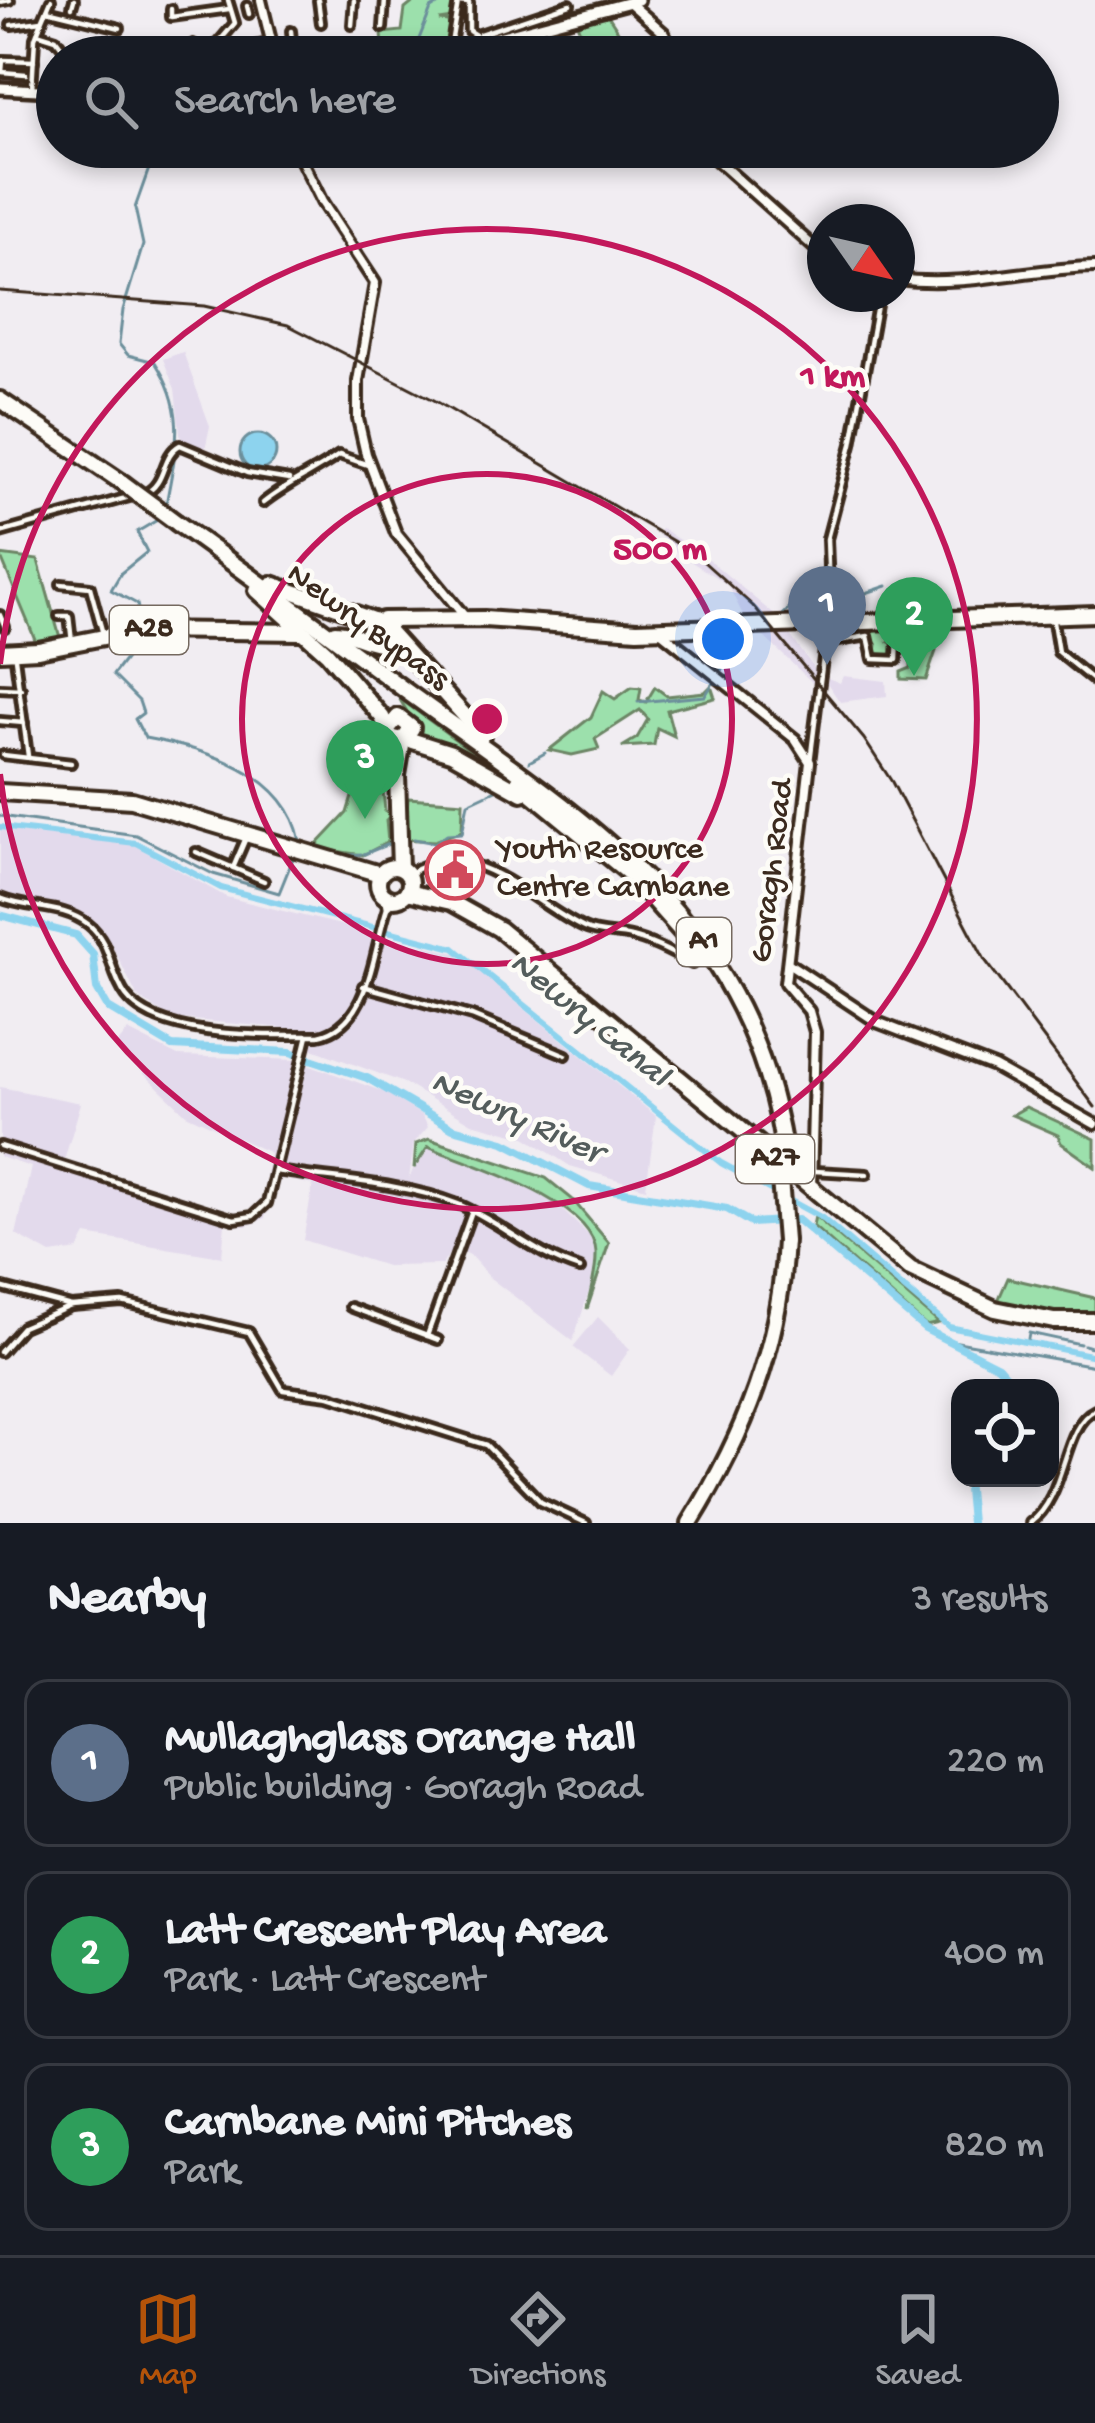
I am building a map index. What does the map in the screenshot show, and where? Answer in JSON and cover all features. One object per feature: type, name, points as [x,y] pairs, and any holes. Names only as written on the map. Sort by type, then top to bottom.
[{"type":"highway","name":"Newry Bypass","points":[[0,404],[121,486],[586,835],[656,899],[710,967],[749,1043],[781,1145]]},
{"type":"highway","name":"Newry Bypass","points":[[175,526],[543,788],[641,867],[701,938],[755,1038],[781,1145],[787,1306],[769,1380],[737,1458],[694,1523]]},
{"type":"highway","points":[[231,562],[379,632],[454,709],[543,788]]},
{"type":"highway","points":[[257,590],[398,727],[467,761],[586,835]]},
{"type":"highway","points":[[335,632],[379,632],[465,619],[659,630],[1095,614]]},
{"type":"highway","name":"A28","points":[[7,652],[148,630],[301,632]]},
{"type":"highway","points":[[379,632],[389,671]]},
{"type":"highway","points":[[394,884],[398,727]]},
{"type":"highway","name":"A27","points":[[0,792],[123,799],[461,907],[508,936],[900,1262],[948,1291],[1023,1316],[1095,1321]]},
{"type":"main road","points":[[489,36],[633,1]]},
{"type":"main road","points":[[0,88],[36,88]]},
{"type":"street","points":[[0,2],[10,0]]},
{"type":"street","points":[[37,36],[51,0]]},
{"type":"street","points":[[225,36],[233,28],[228,0]]},
{"type":"street","points":[[261,0],[268,36]]},
{"type":"street","points":[[318,0],[321,23]]},
{"type":"street","points":[[352,25],[353,0]]},
{"type":"street","points":[[383,28],[385,0]]},
{"type":"street","points":[[633,1],[666,36]]},
{"type":"street","points":[[452,36],[455,4],[469,3],[474,36]]},
{"type":"street","points":[[485,36],[570,4]]},
{"type":"street","points":[[171,9],[171,17],[248,10]]},
{"type":"street","points":[[47,10],[120,28]]},
{"type":"street","points":[[11,26],[42,21]]},
{"type":"street","points":[[290,36],[291,31]]},
{"type":"street","points":[[37,33],[46,36]]},
{"type":"street","points":[[32,88],[36,42]]},
{"type":"street","points":[[3,49],[1,72],[26,74]]},
{"type":"street","points":[[3,60],[34,61]]},
{"type":"street","points":[[305,168],[376,283],[357,406],[371,466],[396,533],[464,610],[465,619]]},
{"type":"street","points":[[725,168],[807,241]]},
{"type":"street","points":[[915,282],[947,286],[1003,274],[1095,267]]},
{"type":"street","name":"Goragh Road","points":[[809,1188],[815,1171],[815,1032],[809,1011],[786,989],[829,625],[827,539],[852,444],[875,312]]},
{"type":"street","points":[[0,533],[146,494],[159,484],[177,446],[247,473],[289,480],[321,471],[339,455],[371,466]]},
{"type":"street","points":[[263,503],[289,480]]},
{"type":"street","points":[[61,584],[90,586],[104,636]]},
{"type":"street","points":[[0,615],[5,627]]},
{"type":"street","points":[[59,616],[68,616],[72,643]]},
{"type":"street","points":[[1052,616],[1058,652],[1095,682]]},
{"type":"street","name":"Goragh Road","points":[[659,630],[795,739],[810,762]]},
{"type":"street","points":[[826,643],[868,636],[878,662],[898,660],[895,641]]},
{"type":"street","points":[[7,652],[21,689],[28,756]]},
{"type":"street","points":[[0,688],[21,689]]},
{"type":"street","points":[[0,722],[24,723]]},
{"type":"street","points":[[3,755],[71,763]]},
{"type":"street","points":[[233,868],[247,836]]},
{"type":"street","points":[[196,852],[264,880]]},
{"type":"street","points":[[0,898],[62,911],[86,923],[105,943],[128,999],[164,1024],[308,1035],[334,1031],[346,1022],[363,986],[394,884],[439,858],[462,860],[524,888],[585,928],[640,940],[689,960]]},
{"type":"street","points":[[788,963],[878,1022],[994,1067],[1095,1124]]},
{"type":"street","points":[[363,986],[487,1021],[566,1054]]},
{"type":"street","points":[[0,1146],[240,1219],[263,1209],[308,1035]]},
{"type":"street","points":[[274,1171],[424,1193],[472,1211],[531,1250],[580,1269]]},
{"type":"street","points":[[815,1171],[867,1174]]},
{"type":"street","points":[[427,1336],[472,1211]]},
{"type":"street","points":[[0,1287],[71,1306]]},
{"type":"street","points":[[0,1352],[22,1327],[71,1306],[122,1302],[249,1332],[284,1390],[330,1396],[486,1445],[541,1502],[586,1523]]},
{"type":"street","points":[[350,1307],[438,1340]]},
{"type":"street","points":[[1030,1523],[1058,1489],[1078,1422],[1095,1410]]},
{"type":"shaded area","points":[[183,352],[210,426],[204,454],[181,441],[175,389],[163,359]]},
{"type":"shaded area","points":[[661,528],[708,559],[778,618],[820,677],[817,687],[745,619],[728,585],[679,554],[659,535]]},
{"type":"shaded area","points":[[843,676],[886,681],[887,696],[840,702],[827,683],[828,678],[840,683]]},
{"type":"shaded area","points":[[0,830],[134,845],[226,897],[456,953],[656,1116],[646,1188],[570,1166],[525,1137],[472,1123],[404,1083],[310,1048],[305,1063],[384,1092],[422,1115],[428,1127],[414,1143],[409,1179],[422,1148],[428,1147],[543,1192],[592,1238],[596,1251],[591,1285],[573,1341],[490,1278],[470,1255],[453,1247],[442,1265],[386,1266],[303,1240],[313,1185],[281,1178],[265,1218],[246,1226],[225,1223],[222,1257],[86,1235],[78,1250],[51,1254],[16,1235],[31,1167],[0,1157],[0,1087],[81,1103],[63,1164],[242,1215],[262,1202],[270,1153],[186,1114],[115,1046],[128,1031],[178,1056],[297,1060],[306,1030],[170,1018],[137,996],[109,939],[91,920],[62,907],[3,895],[0,905]]},
{"type":"shaded area","points":[[598,1317],[630,1349],[611,1376],[573,1347]]},
{"type":"green space","points":[[416,0],[462,0],[453,2],[452,18],[439,20],[448,21],[450,36],[382,36],[402,31],[405,9]]},
{"type":"green space","points":[[606,12],[621,36],[581,36],[576,20]]},
{"type":"green space","points":[[0,555],[38,560],[61,641],[37,644]]},
{"type":"green space","points":[[922,625],[925,643],[936,651],[926,680],[901,679],[901,672],[911,668],[911,634],[889,642],[895,645],[892,659],[875,658],[877,645],[868,633],[828,638],[831,629]]},
{"type":"green space","points":[[711,686],[715,698],[667,710],[674,736],[657,728],[654,745],[622,747],[637,738],[648,719],[640,710],[595,739],[599,749],[572,755],[549,750],[591,717],[603,691],[615,699],[632,687],[641,688],[639,700],[646,702],[655,687],[667,696],[705,692]]},
{"type":"green space","points":[[399,698],[534,797],[414,734],[415,725]]},
{"type":"green space","points":[[356,784],[383,790],[385,811],[392,814],[386,820],[388,842],[363,855],[314,848],[347,813]]},
{"type":"green space","points":[[408,798],[463,802],[462,831],[435,841],[402,839],[400,814],[407,811]]},
{"type":"green space","points":[[1026,1107],[1095,1139],[1095,1167],[1061,1143],[1058,1135],[1012,1115]]},
{"type":"green space","points":[[429,1139],[546,1178],[572,1199],[609,1243],[587,1309],[596,1253],[590,1234],[575,1217],[527,1187],[428,1147],[414,1168],[416,1144]]},
{"type":"green space","points":[[815,1216],[939,1323],[926,1326],[813,1226]]},
{"type":"green space","points":[[1008,1278],[1095,1298],[1095,1317],[1052,1317],[997,1303]]},
{"type":"water","points":[[258,434],[271,439],[276,452],[271,465],[258,470],[245,465],[240,452],[245,439]]},
{"type":"waterway","points":[[420,36],[431,9],[445,0]]},
{"type":"waterway","points":[[149,168],[135,208],[143,245],[123,310],[119,344],[128,355],[155,362],[172,399],[177,433],[166,505]]},
{"type":"waterway","points":[[141,623],[137,604],[111,590],[121,573],[147,552],[137,532],[159,519]]},
{"type":"waterway","points":[[777,620],[799,600],[833,604],[887,586]]},
{"type":"waterway","points":[[638,702],[705,696],[743,635],[768,632]]},
{"type":"waterway","points":[[142,637],[113,675],[139,701],[143,713],[135,719],[145,738],[217,757],[261,781],[279,798],[300,841]]},
{"type":"waterway","points":[[529,762],[545,753]]},
{"type":"waterway","points":[[414,839],[435,843],[447,834],[462,833],[468,803],[500,788]]},
{"type":"waterway","points":[[0,816],[136,835],[213,874],[279,893],[294,856]]},
{"type":"waterway","name":"Newry Canal","points":[[0,827],[136,843],[221,888],[454,948],[721,1163],[822,1218],[949,1327],[1095,1356]]},
{"type":"waterway","points":[[364,854],[391,843]]},
{"type":"waterway","points":[[339,856],[361,854]]},
{"type":"waterway","name":"Newry River","points":[[0,915],[76,935],[93,954],[97,989],[108,1008],[172,1046],[290,1052],[367,1078],[453,1128],[504,1142],[589,1186],[727,1209],[751,1223],[798,1220],[925,1329],[998,1366],[1009,1379]]},
{"type":"waterway","points":[[1028,1339],[1029,1333],[1080,1344]]},
{"type":"waterway","points":[[952,1341],[1095,1366]]},
{"type":"waterway","points":[[1084,1345],[1095,1348]]},
{"type":"waterway","name":"Newry River","points":[[968,1487],[971,1523]]},
{"type":"railway","points":[[0,291],[204,306],[288,325],[434,400],[695,554],[753,606],[864,739],[892,782],[985,960],[1095,1107]]},
{"type":"place","name":"Mullaghglass Orange Hall","points":[[827,665]]},
{"type":"place","name":"Latt Crescent Play Area","points":[[914,676]]},
{"type":"place","name":"Carnbane Mini Pitches","points":[[365,819]]},
{"type":"place","name":"Youth Resource Centre Carnbane","points":[[455,870]]}]
